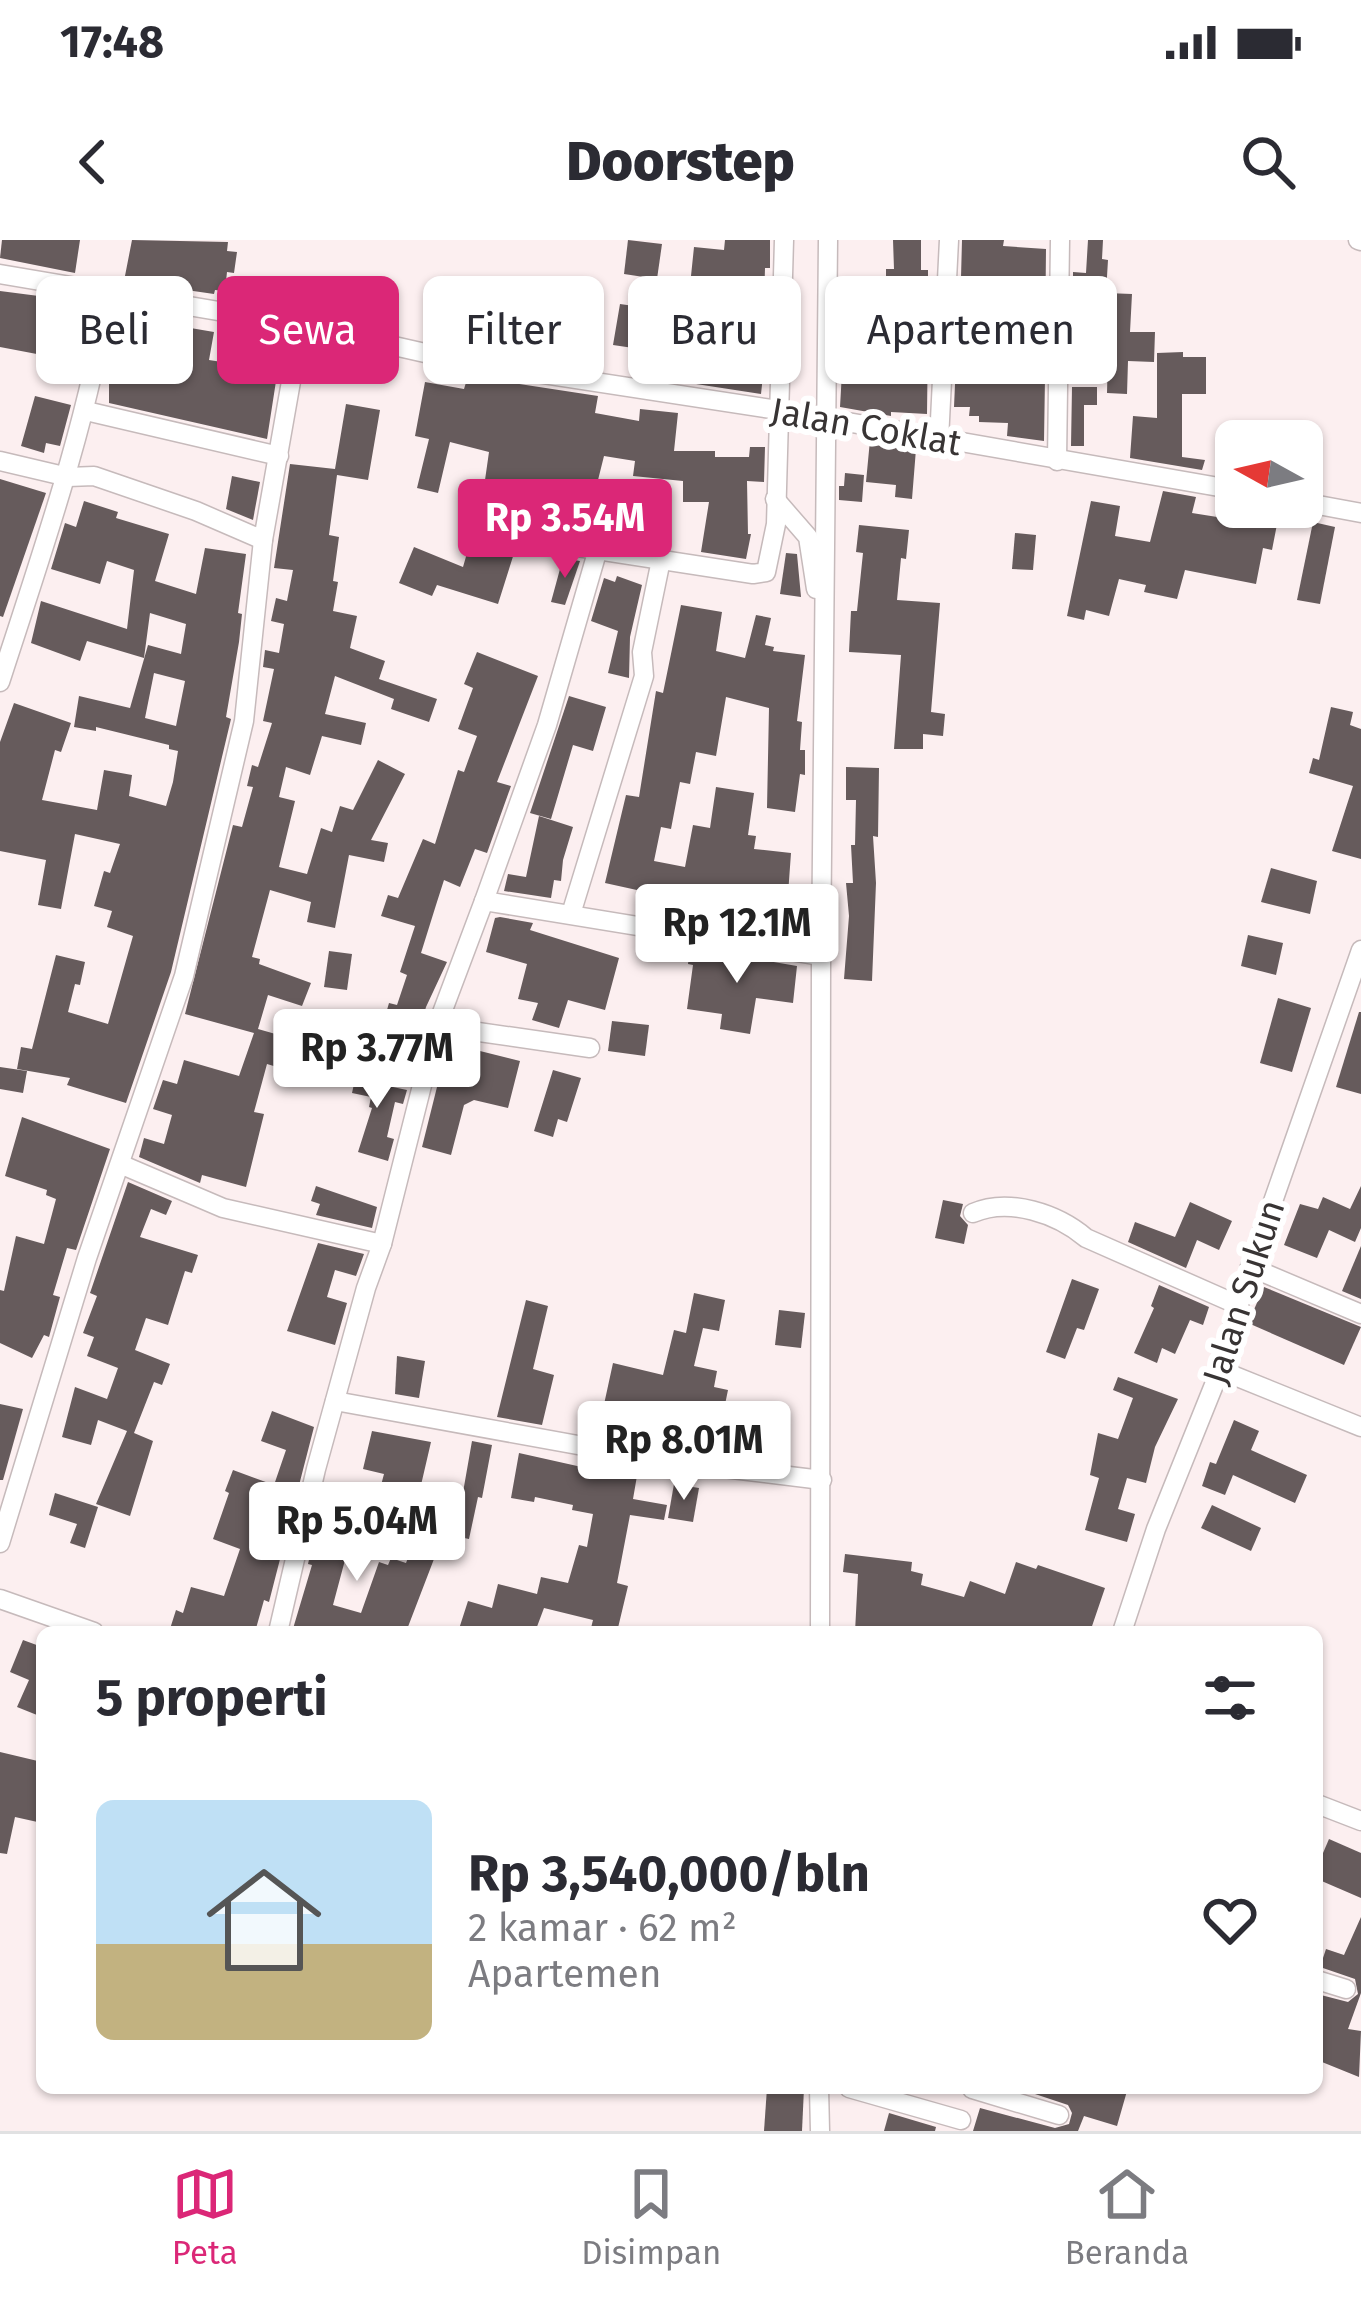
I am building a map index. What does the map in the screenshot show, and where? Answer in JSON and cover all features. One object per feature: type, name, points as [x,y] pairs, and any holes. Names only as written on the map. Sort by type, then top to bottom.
[{"type":"street","points":[[526,538],[753,574],[766,572],[776,524],[784,240]]},
{"type":"street","points":[[820,1626],[820,956],[828,240]]},
{"type":"street","points":[[939,440],[949,240]]},
{"type":"street","points":[[1057,461],[1060,240]]},
{"type":"street","name":"Jalan Coklat","points":[[0,274],[36,279]]},
{"type":"street","name":"Jalan Coklat","points":[[399,347],[465,362],[778,410],[1215,487]]},
{"type":"street","points":[[0,682],[68,477],[91,384]]},
{"type":"street","points":[[0,1543],[87,1258],[184,976],[233,778],[255,643],[263,540],[292,384]]},
{"type":"street","points":[[86,410],[279,456]]},
{"type":"street","points":[[0,461],[68,477],[94,476],[263,540]]},
{"type":"street","points":[[775,499],[801,525],[813,553],[816,689],[825,738]]},
{"type":"street","points":[[1323,506],[1361,513]]},
{"type":"street","points":[[279,1626],[437,1026],[547,724],[598,549]]},
{"type":"street","points":[[571,914],[644,676],[642,652],[661,560]]},
{"type":"street","points":[[484,902],[820,956]]},
{"type":"street","name":"Jalan Sukun","points":[[1124,1626],[1156,1529],[1220,1370],[1250,1268],[1361,950]]},
{"type":"street","points":[[437,1026],[590,1048]]},
{"type":"street","points":[[120,1164],[224,1208],[382,1244]]},
{"type":"street","points":[[973,1213],[996,1205],[1066,1221],[1086,1238],[1238,1305]]},
{"type":"street","points":[[1250,1268],[1361,1314]]},
{"type":"street","points":[[1220,1370],[1361,1427]]},
{"type":"street","points":[[335,1401],[666,1461],[822,1480]]},
{"type":"street","points":[[0,1599],[77,1626]]},
{"type":"street","points":[[1323,1806],[1361,1821]]},
{"type":"street","points":[[1323,1982],[1346,1989]]},
{"type":"street","points":[[820,2094],[820,2131]]},
{"type":"street","points":[[867,2094],[959,2125],[970,2094]]},
{"type":"street","points":[[991,2094],[1059,2115]]},
{"type":"building","points":[[2,240],[80,240],[75,273],[0,258]]},
{"type":"building","points":[[132,240],[228,242],[227,251],[237,252],[234,273],[217,276],[214,294],[193,291],[193,276],[125,276]]},
{"type":"building","points":[[628,240],[662,244],[657,276],[624,274]]},
{"type":"building","points":[[725,240],[770,240],[770,268],[765,268],[765,276],[691,276],[694,247],[724,250]]},
{"type":"building","points":[[893,240],[921,240],[921,270],[928,270],[928,276],[886,276],[886,269],[894,269]]},
{"type":"building","points":[[962,240],[1004,240],[1003,246],[1046,249],[1046,276],[961,276]]},
{"type":"building","points":[[1088,240],[1103,240],[1107,276],[1073,276],[1073,272],[1086,273]]},
{"type":"building","points":[[0,291],[36,296],[36,354],[0,347]]},
{"type":"building","points":[[1117,293],[1132,294],[1130,332],[1155,332],[1154,362],[1128,361],[1127,394],[1107,393],[1107,384],[1117,384]]},
{"type":"building","points":[[620,304],[628,305],[628,347],[613,345]]},
{"type":"building","points":[[193,328],[214,332],[209,360],[217,361],[217,384],[276,384],[267,439],[109,403],[109,384],[193,384]]},
{"type":"building","points":[[1183,352],[1183,357],[1206,357],[1206,394],[1182,394],[1182,457],[1205,460],[1202,470],[1130,458],[1133,416],[1157,418],[1157,353]]},
{"type":"building","points":[[425,384],[464,389],[466,384],[520,384],[598,396],[595,413],[639,421],[640,409],[678,413],[674,451],[749,457],[750,447],[765,447],[764,482],[747,481],[751,534],[746,559],[701,552],[709,502],[683,502],[683,481],[633,476],[635,461],[604,456],[590,512],[580,510],[574,533],[527,526],[515,532],[516,547],[498,604],[437,585],[432,596],[399,583],[414,547],[463,567],[482,501],[489,452],[450,442],[438,493],[417,488],[429,439],[415,436]]},
{"type":"building","points":[[696,384],[762,384],[761,394]]},
{"type":"building","points":[[841,384],[927,384],[927,414],[891,412],[891,416],[840,407]]},
{"type":"building","points":[[955,384],[1045,384],[1044,441],[1007,436],[1008,423],[979,422],[979,416],[969,416],[970,407],[954,407]]},
{"type":"building","points":[[1072,387],[1097,387],[1097,405],[1084,405],[1084,446],[1071,446]]},
{"type":"building","points":[[35,396],[71,405],[60,446],[46,443],[44,453],[21,446]]},
{"type":"building","points":[[346,404],[380,410],[368,480],[337,475],[329,535],[339,537],[333,611],[357,616],[350,648],[385,661],[379,679],[437,699],[429,722],[391,709],[394,699],[335,676],[325,714],[366,723],[361,745],[322,736],[310,775],[286,767],[279,797],[295,801],[279,867],[307,874],[321,828],[332,832],[340,806],[353,810],[378,760],[405,774],[371,840],[388,843],[384,862],[349,855],[335,928],[307,922],[311,902],[270,890],[252,957],[311,983],[302,1006],[268,995],[258,1029],[286,1037],[277,1067],[267,1064],[254,1112],[264,1114],[246,1187],[202,1175],[200,1183],[139,1157],[144,1138],[164,1144],[172,1115],[153,1109],[163,1080],[177,1084],[184,1060],[239,1076],[254,1033],[185,1014],[233,825],[242,827],[253,787],[247,786],[252,765],[258,767],[272,723],[263,721],[274,669],[263,667],[265,650],[279,653],[284,624],[271,621],[276,598],[287,601],[293,570],[274,568],[290,464],[335,469]]},
{"type":"building","points":[[870,440],[916,449],[912,499],[895,497],[896,485],[866,482]]},
{"type":"building","points":[[845,473],[864,475],[862,502],[839,500]]},
{"type":"building","points":[[232,476],[260,482],[253,520],[226,509]]},
{"type":"building","points":[[0,479],[46,493],[3,617],[0,616]]},
{"type":"building","points":[[1163,491],[1196,497],[1192,513],[1215,517],[1215,528],[1276,528],[1272,550],[1263,548],[1256,584],[1185,570],[1177,599],[1144,592],[1146,585],[1119,579],[1109,616],[1086,610],[1084,620],[1067,616],[1091,501],[1120,506],[1115,536],[1150,542]]},
{"type":"building","points":[[84,501],[118,512],[116,518],[169,534],[155,581],[196,594],[205,548],[246,554],[239,642],[226,717],[231,719],[171,972],[126,1103],[67,1085],[70,1078],[17,1069],[21,1047],[32,1049],[56,955],[85,962],[68,1012],[108,1024],[133,936],[107,927],[112,911],[94,906],[104,871],[110,873],[120,844],[75,834],[61,909],[38,905],[46,860],[0,851],[0,742],[14,703],[71,723],[61,752],[55,750],[42,800],[97,810],[104,770],[132,775],[129,796],[166,806],[178,751],[96,727],[96,731],[74,727],[79,696],[130,708],[148,645],[181,654],[186,624],[150,613],[144,658],[87,641],[80,661],[31,643],[41,601],[127,629],[134,570],[107,561],[100,584],[51,569],[65,523],[76,527]],"holes":[[[154,673],[185,681],[176,726],[145,718]]]},
{"type":"building","points":[[859,525],[909,530],[897,600],[940,603],[931,712],[945,714],[943,736],[923,734],[923,749],[894,749],[901,655],[849,652],[851,611],[857,611],[863,553],[856,552]]},
{"type":"building","points":[[1335,527],[1320,604],[1297,600],[1312,528]]},
{"type":"building","points":[[1015,533],[1036,535],[1033,570],[1012,569]]},
{"type":"building","points":[[786,553],[797,554],[801,597],[780,594]]},
{"type":"building","points":[[563,558],[580,561],[565,605],[551,602]]},
{"type":"building","points":[[617,576],[642,585],[630,637],[629,678],[608,673],[618,631],[591,621],[604,578],[615,582]]},
{"type":"building","points":[[681,605],[722,612],[716,651],[745,658],[756,615],[771,618],[765,645],[774,647],[773,651],[805,655],[797,721],[802,722],[805,775],[800,774],[795,812],[767,808],[769,708],[726,697],[716,756],[696,752],[690,784],[680,782],[671,829],[661,827],[654,861],[685,867],[693,825],[710,828],[716,787],[754,793],[748,835],[756,836],[754,849],[791,853],[785,936],[651,915],[655,894],[605,883],[626,795],[639,797],[656,691],[663,693]]},
{"type":"building","points":[[477,652],[538,676],[497,782],[511,786],[487,853],[475,849],[460,887],[444,880],[421,953],[447,962],[426,1007],[416,1044],[380,1034],[389,1003],[397,1005],[407,975],[400,972],[415,926],[381,916],[388,895],[398,898],[423,839],[435,844],[458,770],[464,772],[477,736],[458,729],[473,688],[464,684]]},
{"type":"building","points":[[569,696],[606,707],[593,751],[573,745],[551,819],[530,813]]},
{"type":"building","points":[[1331,707],[1353,712],[1350,725],[1361,729],[1361,859],[1332,851],[1353,786],[1309,773],[1313,758],[1319,760]]},
{"type":"building","points":[[846,767],[879,768],[878,837],[873,836],[872,981],[844,979],[849,916],[846,883],[853,883],[856,800],[846,800]]},
{"type":"building","points":[[539,816],[573,827],[561,881],[554,880],[551,898],[504,891],[508,874],[526,877]]},
{"type":"building","points":[[1271,868],[1317,881],[1310,914],[1261,902]]},
{"type":"building","points":[[495,918],[533,923],[530,930],[619,958],[605,1010],[568,1000],[559,1028],[532,1020],[538,1003],[518,999],[527,964],[486,952]]},
{"type":"building","points":[[1248,935],[1283,943],[1276,975],[1241,966]]},
{"type":"building","points":[[690,948],[797,966],[793,1003],[756,998],[750,1034],[720,1029],[722,1014],[687,1009],[693,965],[688,964]]},
{"type":"building","points":[[329,951],[352,954],[347,990],[324,987]]},
{"type":"building","points":[[1278,998],[1311,1008],[1292,1072],[1260,1063]]},
{"type":"building","points":[[1361,1012],[1361,1094],[1336,1087]]},
{"type":"building","points":[[612,1021],[649,1025],[645,1056],[608,1051]]},
{"type":"building","points":[[448,1043],[520,1061],[508,1108],[474,1100],[464,1105],[451,1155],[422,1147]]},
{"type":"building","points":[[359,1061],[378,1065],[374,1083],[407,1090],[403,1104],[395,1102],[387,1137],[394,1139],[388,1161],[358,1152],[372,1108],[371,1097],[352,1093]]},
{"type":"building","points":[[0,1067],[27,1071],[23,1093],[0,1089]]},
{"type":"building","points":[[553,1070],[581,1078],[567,1122],[558,1119],[553,1137],[534,1131]]},
{"type":"building","points":[[22,1117],[110,1149],[76,1250],[67,1248],[53,1295],[60,1297],[49,1337],[44,1335],[32,1358],[0,1343],[0,1290],[4,1291],[16,1236],[44,1244],[56,1199],[46,1195],[47,1190],[5,1176]]},
{"type":"building","points":[[128,1182],[172,1201],[166,1215],[151,1209],[140,1237],[198,1255],[192,1273],[185,1271],[168,1325],[146,1318],[135,1350],[170,1364],[162,1385],[154,1382],[134,1433],[153,1441],[130,1516],[96,1504],[127,1431],[98,1420],[91,1445],[62,1437],[75,1387],[107,1399],[118,1368],[87,1356],[94,1337],[83,1333],[97,1296],[90,1293]]},
{"type":"building","points":[[316,1186],[377,1207],[372,1228],[316,1215],[320,1204],[311,1201]]},
{"type":"building","points":[[1361,1186],[1361,1228],[1355,1242],[1329,1230],[1317,1258],[1284,1245],[1300,1204],[1318,1209],[1323,1197],[1350,1209]]},
{"type":"building","points":[[943,1200],[963,1204],[960,1216],[968,1225],[964,1244],[935,1238]]},
{"type":"building","points":[[1190,1202],[1232,1221],[1219,1250],[1197,1240],[1186,1268],[1128,1242],[1135,1222],[1175,1237]]},
{"type":"building","points":[[318,1243],[364,1254],[356,1276],[335,1270],[327,1297],[347,1303],[335,1345],[287,1331]]},
{"type":"building","points":[[1361,1246],[1361,1299],[1342,1291]]},
{"type":"building","points":[[1072,1279],[1099,1289],[1084,1330],[1077,1328],[1065,1359],[1046,1352]]},
{"type":"building","points":[[1159,1285],[1209,1307],[1203,1325],[1190,1320],[1175,1354],[1162,1348],[1157,1363],[1134,1353]]},
{"type":"building","points":[[1264,1287],[1361,1327],[1344,1365],[1248,1323]]},
{"type":"building","points":[[694,1293],[725,1300],[719,1331],[703,1328],[694,1366],[717,1371],[714,1387],[728,1390],[715,1453],[649,1437],[653,1421],[603,1409],[613,1363],[663,1375],[674,1330],[686,1333]]},
{"type":"building","points":[[526,1300],[548,1306],[533,1369],[554,1375],[542,1425],[497,1417]]},
{"type":"building","points":[[779,1310],[805,1313],[801,1348],[775,1345]]},
{"type":"building","points":[[397,1356],[425,1361],[419,1398],[395,1394]]},
{"type":"building","points":[[1118,1377],[1178,1399],[1155,1447],[1146,1483],[1127,1478],[1118,1509],[1135,1514],[1127,1542],[1085,1530],[1099,1478],[1090,1475],[1098,1433],[1118,1439],[1133,1398],[1113,1390]]},
{"type":"building","points":[[0,1404],[23,1409],[3,1480],[0,1480]]},
{"type":"building","points":[[272,1411],[314,1427],[269,1602],[264,1600],[257,1626],[171,1626],[176,1610],[183,1613],[191,1587],[224,1596],[240,1549],[213,1539],[233,1470],[274,1485],[286,1450],[261,1441]]},
{"type":"building","points":[[1234,1420],[1259,1431],[1251,1450],[1307,1475],[1295,1503],[1233,1475],[1225,1495],[1202,1486]]},
{"type":"building","points":[[372,1431],[431,1442],[418,1498],[380,1489],[384,1474],[363,1469]]},
{"type":"building","points":[[472,1441],[492,1445],[469,1539],[450,1535]]},
{"type":"building","points":[[519,1453],[604,1472],[619,1472],[620,1466],[638,1470],[633,1499],[667,1505],[664,1520],[630,1515],[617,1583],[628,1586],[618,1626],[592,1626],[593,1620],[544,1608],[537,1626],[460,1626],[468,1601],[492,1608],[498,1584],[537,1594],[541,1577],[568,1583],[579,1545],[587,1547],[593,1514],[535,1497],[534,1502],[511,1498]]},
{"type":"building","points":[[674,1484],[699,1488],[693,1522],[668,1518]]},
{"type":"building","points":[[55,1493],[98,1507],[85,1548],[70,1543],[77,1524],[49,1515]]},
{"type":"building","points":[[322,1504],[357,1515],[333,1605],[361,1613],[379,1562],[388,1565],[391,1558],[406,1563],[411,1550],[434,1559],[408,1626],[294,1626],[312,1565],[308,1564]]},
{"type":"building","points":[[1212,1505],[1261,1528],[1251,1551],[1201,1528]]},
{"type":"building","points":[[845,1554],[912,1562],[911,1571],[923,1574],[921,1585],[964,1597],[970,1581],[1005,1594],[1016,1562],[1105,1588],[1092,1626],[855,1626],[858,1574],[843,1572]]},
{"type":"building","points":[[23,1640],[36,1645],[36,1715],[17,1707],[29,1680],[10,1672]]},
{"type":"building","points":[[0,1752],[36,1761],[36,1822],[15,1817],[7,1854],[0,1853]]},
{"type":"building","points":[[1329,1839],[1361,1853],[1361,1898],[1323,1882],[1323,1853]]},
{"type":"building","points":[[1361,1917],[1361,1993],[1348,2029],[1361,2031],[1359,2077],[1323,2062],[1323,1996],[1348,2002],[1358,1994],[1355,1979],[1323,1968],[1326,1949],[1344,1955]]},
{"type":"building","points":[[767,2094],[804,2094],[802,2131],[764,2131]]},
{"type":"building","points":[[1035,2094],[1126,2094],[1117,2126],[1084,2116],[1078,2131],[973,2131],[980,2108],[1055,2128],[1069,2124],[1068,2105]]},
{"type":"building","points":[[889,2113],[936,2127],[935,2131],[884,2131]]}]
